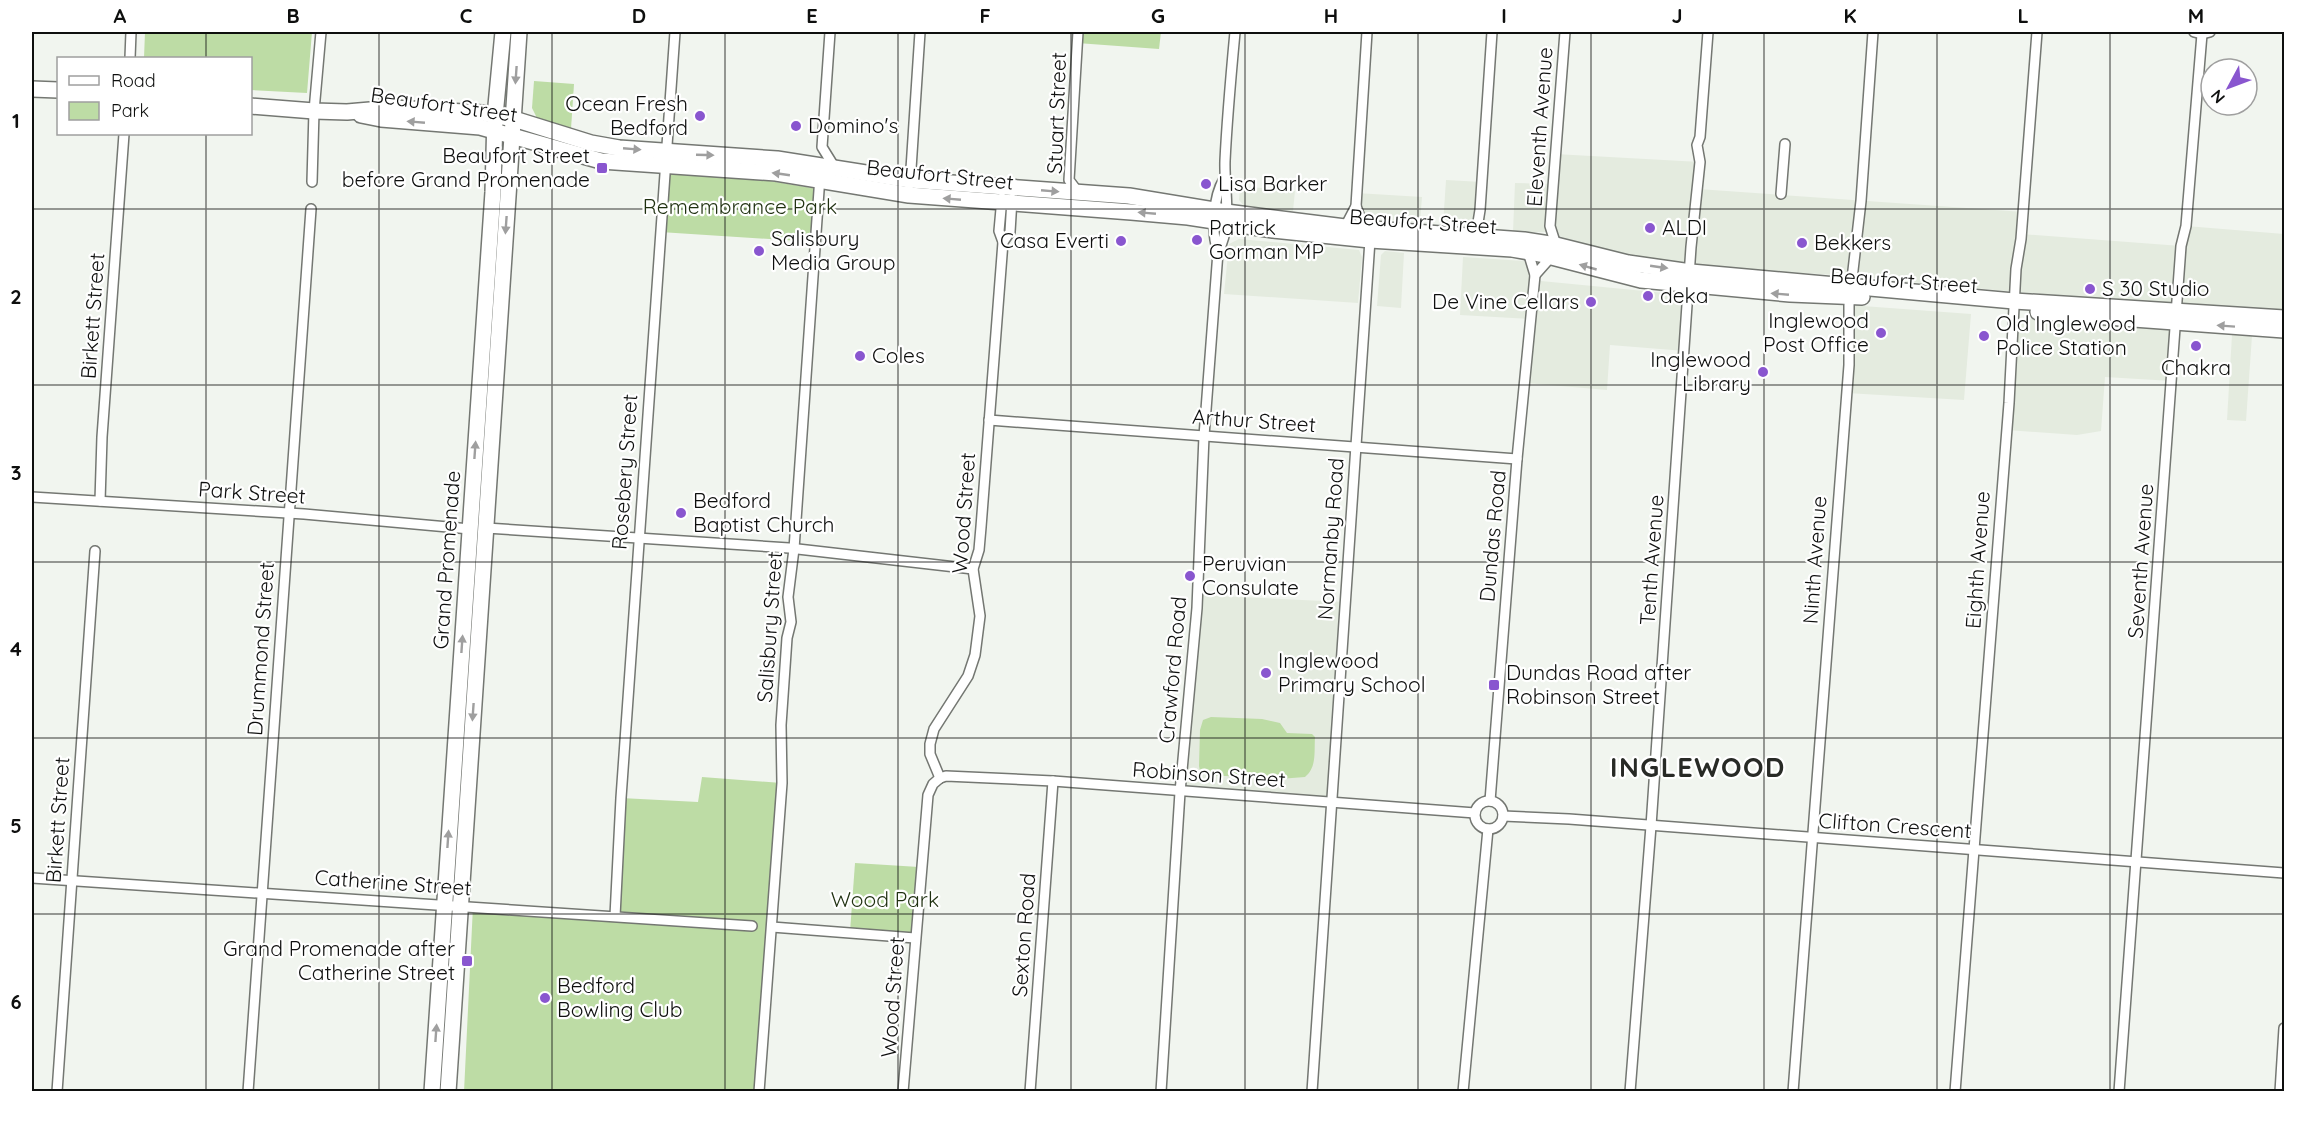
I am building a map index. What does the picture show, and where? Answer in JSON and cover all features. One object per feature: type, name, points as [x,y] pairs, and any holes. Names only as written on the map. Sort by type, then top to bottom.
[{"type":"main road","name":"Grand Promenade","points":[[432,1092],[493,192],[495,123],[503,32]]},
{"type":"main road","name":"Grand Promenade","points":[[448,1092],[519,32]]},
{"type":"main road","points":[[32,89],[57,90]]},
{"type":"main road","points":[[393,108],[407,102],[481,104],[498,94]]},
{"type":"main road","name":"Beaufort Street","points":[[252,106],[347,112],[393,108],[482,113],[513,135],[601,161],[744,156],[803,162],[825,171],[1007,204],[1345,226],[1367,234]]},
{"type":"main road","name":"Beaufort Street","points":[[347,112],[381,119],[480,127],[514,119],[598,144],[665,159],[776,173],[825,171]]},
{"type":"main road","points":[[510,167],[517,157],[530,151],[577,155]]},
{"type":"main road","name":"Beaufort Street","points":[[909,188],[1008,187],[1146,199],[1221,217],[1367,234],[1533,247]]},
{"type":"main road","name":"Beaufort Street","points":[[1475,241],[1494,238],[1628,263],[1690,279],[2014,306],[2176,316],[2284,318]]},
{"type":"main road","name":"Beaufort Street","points":[[2176,316],[2284,330]]},
{"type":"street","points":[[130,57],[131,32]]},
{"type":"street","points":[[312,182],[314,111],[321,32]]},
{"type":"street","name":"Rosebery Street","points":[[615,916],[675,32]]},
{"type":"street","points":[[825,171],[822,147],[830,32]]},
{"type":"street","points":[[909,188],[920,32]]},
{"type":"street","name":"Stuart Street","points":[[1078,32],[1069,180],[1080,194]]},
{"type":"street","name":"Crawford Road","points":[[1161,1092],[1180,792],[1197,601],[1204,436],[1218,252],[1224,242],[1221,217],[1227,190],[1224,179],[1234,32]]},
{"type":"street","points":[[1367,32],[1356,206],[1367,234]]},
{"type":"street","points":[[1475,241],[1480,210],[1492,32]]},
{"type":"street","name":"Eleventh Avenue","points":[[1554,251],[1550,226],[1565,32]]},
{"type":"street","name":"Tenth Avenue","points":[[1630,1092],[1691,247],[1700,162],[1697,145],[1700,137],[1708,32]]},
{"type":"street","name":"Ninth Avenue","points":[[1793,1092],[1849,365],[1850,291],[1861,201],[1873,32]]},
{"type":"street","name":"Eighth Avenue","points":[[1955,1092],[2009,403],[2018,250],[2022,234],[2037,32]]},
{"type":"street","name":"Seventh Avenue","points":[[2119,1092],[2181,246],[2186,226],[2202,32]]},
{"type":"street","name":"Birkett Street","points":[[100,501],[102,437],[124,135]]},
{"type":"street","points":[[1781,194],[1785,144]]},
{"type":"street","points":[[803,162],[813,157],[822,147]]},
{"type":"street","name":"Salisbury Street","points":[[759,1092],[782,783],[781,725],[790,622],[788,597],[794,549],[825,171]]},
{"type":"street","name":"Wood Street","points":[[903,1092],[928,795],[933,784],[940,778],[930,754],[931,735],[968,676],[975,656],[980,616],[973,569],[979,550],[1003,242],[1010,232],[1008,187]]},
{"type":"street","points":[[1345,226],[1356,206]]},
{"type":"street","name":"Drummond Street","points":[[248,1092],[311,209]]},
{"type":"street","points":[[1480,210],[1483,223],[1494,238]]},
{"type":"street","name":"Eleventh Avenue","points":[[1533,247],[1550,226]]},
{"type":"street","name":"Normanby Road","points":[[1312,1092],[1325,874],[1356,447],[1367,234]]},
{"type":"street","name":"Dundas Road","points":[[1490,801],[1517,459],[1535,275],[1533,247]]},
{"type":"street","points":[[1535,275],[1554,251]]},
{"type":"street","name":"Arthur Street","points":[[988,420],[1517,459]]},
{"type":"street","name":"Park Street","points":[[32,496],[289,513],[470,529]]},
{"type":"street","points":[[486,528],[639,536],[794,549],[973,569]]},
{"type":"street","name":"Birkett Street","points":[[57,1092],[95,551]]},
{"type":"street","name":"Robinson Street","points":[[940,778],[946,776],[1053,782],[1475,813]]},
{"type":"street","name":"Sexton Road","points":[[1030,1092],[1053,782]]},
{"type":"street","points":[[1490,801],[1498,804],[1503,816],[1498,826],[1488,829],[1478,823],[1475,813],[1480,804],[1490,801]]},
{"type":"street","name":"Clifton Crescent","points":[[1503,816],[2284,873]]},
{"type":"street","points":[[1463,1092],[1488,829]]},
{"type":"street","name":"Catherine Street","points":[[32,878],[752,926]]},
{"type":"street","points":[[772,927],[915,938]]},
{"type":"street","points":[[2280,1092],[2284,1028]]},
{"type":"shaded area","points":[[1555,154],[1700,162],[1698,189],[2024,212],[2022,234],[2181,246],[2186,226],[2284,234],[2284,311],[2015,292],[1852,276],[1690,266],[1640,260],[1545,232],[1513,232],[1515,183],[1553,184]]},
{"type":"shaded area","points":[[1446,180],[1482,182],[1486,227],[1443,225]]},
{"type":"shaded area","points":[[1240,186],[1295,191],[1293,211],[1244,206],[1239,200]]},
{"type":"shaded area","points":[[1356,193],[1422,197],[1420,222],[1350,217]]},
{"type":"shaded area","points":[[1239,239],[1359,250],[1362,257],[1358,303],[1224,294],[1229,244]]},
{"type":"shaded area","points":[[1385,251],[1404,253],[1401,308],[1377,306],[1381,255]]},
{"type":"shaded area","points":[[1463,257],[1524,261],[1541,281],[1665,293],[1689,292],[1685,351],[1610,345],[1607,390],[1526,383],[1531,319],[1460,315]]},
{"type":"shaded area","points":[[1849,305],[1971,314],[1964,400],[1847,393]]},
{"type":"shaded area","points":[[2013,318],[2175,330],[2172,381],[2105,377],[2101,431],[2077,435],[2007,430]]},
{"type":"shaded area","points":[[2232,335],[2252,336],[2246,421],[2227,420]]},
{"type":"shaded area","name":"Inglewood Primary School","points":[[1198,595],[1345,602],[1329,802],[1180,792]]},
{"type":"green space","points":[[145,32],[312,32],[307,93],[252,90],[252,57],[144,57]]},
{"type":"green space","points":[[1078,32],[1161,32],[1159,49],[1077,43]]},
{"type":"green space","points":[[534,81],[574,84],[571,129],[537,118],[532,108]]},
{"type":"green space","name":"Remembrance Park","points":[[664,174],[746,177],[818,189],[815,242],[660,232]]},
{"type":"green space","points":[[1211,717],[1262,719],[1280,723],[1287,733],[1312,734],[1315,737],[1314,759],[1309,773],[1305,777],[1279,779],[1207,775],[1200,771],[1200,730],[1203,720]]},
{"type":"green space","points":[[702,777],[782,783],[759,1091],[464,1092],[473,906],[615,916],[621,798],[698,802]]},
{"type":"green space","name":"Wood Park","points":[[855,863],[919,867],[915,938],[850,932]]},
{"type":"place","name":"Ocean Fresh Bedford","points":[[700,116]]},
{"type":"place","name":"Domino's","points":[[796,126]]},
{"type":"place","name":"Beaufort Street before Grand Promenade","points":[[602,168]]},
{"type":"place","name":"Lisa Barker","points":[[1206,184]]},
{"type":"place","name":"ALDI","points":[[1650,228]]},
{"type":"place","name":"Patrick Gorman MP","points":[[1197,240]]},
{"type":"place","name":"Casa Everti","points":[[1121,241]]},
{"type":"place","name":"Bekkers","points":[[1802,243]]},
{"type":"place","name":"Salisbury Media Group","points":[[759,251]]},
{"type":"place","name":"S 30 Studio","points":[[2090,289]]},
{"type":"place","name":"deka","points":[[1648,296]]},
{"type":"place","name":"De Vine Cellars","points":[[1591,302]]},
{"type":"place","name":"Inglewood Post Office","points":[[1881,333]]},
{"type":"place","name":"Old Inglewood Police Station","points":[[1984,336]]},
{"type":"place","name":"Chakra","points":[[2196,346]]},
{"type":"place","name":"Coles","points":[[860,356]]},
{"type":"place","name":"Inglewood Library","points":[[1763,372]]},
{"type":"place","name":"Bedford Baptist Church","points":[[681,513]]},
{"type":"place","name":"Peruvian Consulate","points":[[1190,576]]},
{"type":"place","name":"Inglewood Primary School","points":[[1266,673]]},
{"type":"place","name":"Dundas Road after Robinson Street","points":[[1494,685]]},
{"type":"place","name":"Grand Promenade after Catherine Street","points":[[467,961]]},
{"type":"place","name":"Bedford Bowling Club","points":[[545,998]]},
{"type":"district","name":"INGLEWOOD","points":[[1698,768]]}]
